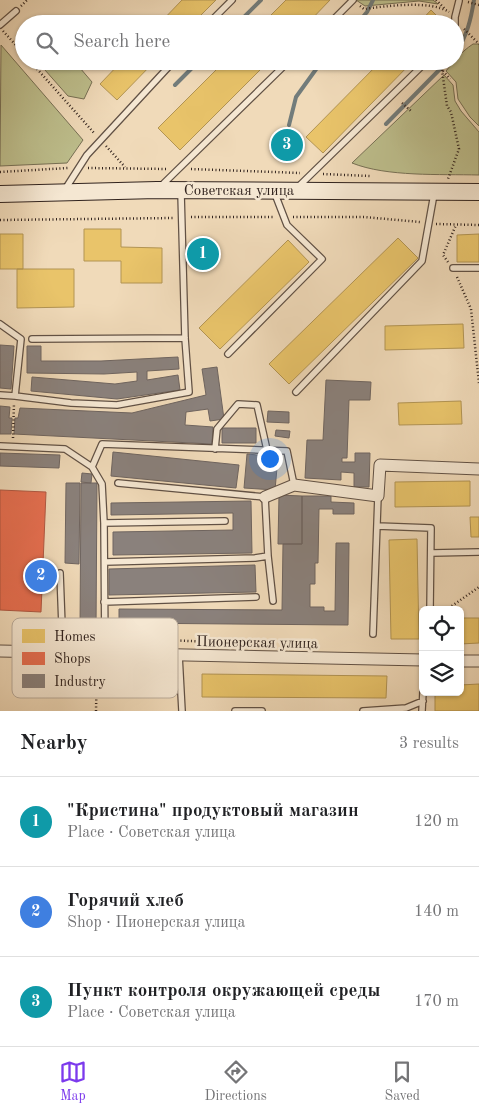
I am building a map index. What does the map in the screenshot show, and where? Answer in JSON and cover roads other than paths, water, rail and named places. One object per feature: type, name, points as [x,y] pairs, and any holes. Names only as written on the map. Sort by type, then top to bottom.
[{"type":"street","name":"Советская улица","points":[[0,194],[157,190],[479,192]]},
{"type":"street","points":[[265,497],[294,485],[378,496],[380,465],[479,469]]},
{"type":"street","name":"Пионерская улица","points":[[179,655],[419,660]]},
{"type":"street","points":[[464,661],[479,661]]},
{"type":"lane","points":[[217,15],[232,0]]},
{"type":"lane","points":[[338,15],[353,0]]},
{"type":"lane","points":[[456,15],[459,1]]},
{"type":"lane","points":[[0,27],[16,11]]},
{"type":"lane","points":[[63,192],[87,155],[166,70]]},
{"type":"lane","points":[[157,190],[281,70]]},
{"type":"lane","points":[[295,190],[418,70]]},
{"type":"lane","points":[[0,394],[71,403],[117,405],[189,392],[185,338],[181,190]]},
{"type":"lane","points":[[228,354],[322,259],[287,225],[274,190]]},
{"type":"lane","points":[[296,392],[422,261],[434,192]]},
{"type":"lane","points":[[453,268],[479,268]]},
{"type":"lane","points":[[0,324],[21,339],[15,396]]},
{"type":"lane","points":[[32,338],[185,338]]},
{"type":"lane","points":[[215,449],[217,429],[238,404],[257,405],[267,450]]},
{"type":"lane","points":[[92,467],[102,444],[287,450],[294,485]]},
{"type":"lane","points":[[0,446],[65,449],[92,467],[102,484],[105,562],[104,618]]},
{"type":"lane","points":[[118,483],[265,497],[268,556],[273,601]]},
{"type":"lane","points":[[373,634],[378,496]]},
{"type":"lane","points":[[104,523],[226,521]]},
{"type":"lane","points":[[377,526],[431,528],[430,606]]},
{"type":"lane","points":[[432,553],[479,552]]},
{"type":"lane","points":[[105,562],[255,558],[268,556]]},
{"type":"lane","points":[[60,573],[61,618]]},
{"type":"lane","points":[[104,602],[256,597]]},
{"type":"lane","points":[[179,655],[182,711]]},
{"type":"lane","points":[[422,711],[423,696]]},
{"type":"lane","points":[[363,711],[406,708],[423,701]]},
{"type":"lane","points":[[235,711],[262,711]]},
{"type":"waterway","points":[[246,15],[261,0]]},
{"type":"waterway","points":[[364,15],[373,0]]},
{"type":"waterway","points":[[464,38],[474,0]]},
{"type":"waterway","points":[[175,85],[190,70]]},
{"type":"waterway","points":[[289,125],[296,97],[316,70]]},
{"type":"waterway","points":[[386,124],[439,70]]},
{"type":"place","name":"Пункт контроля окружающей среды","points":[[287,145]]},
{"type":"place","name":"\"Кристина\" продуктовый магазин","points":[[203,254]]},
{"type":"place","name":"Горячий хлеб","points":[[41,576]]}]
